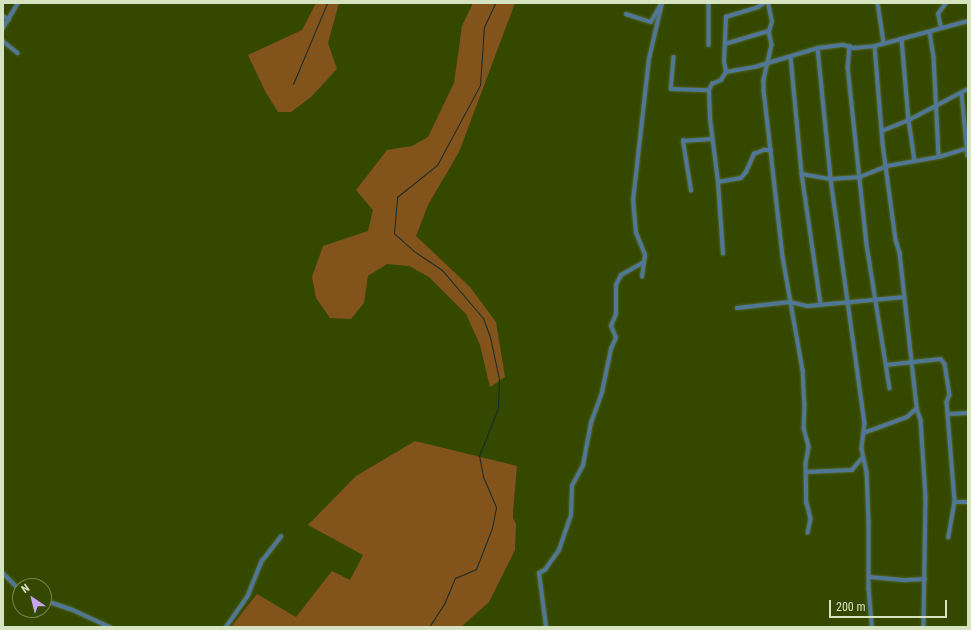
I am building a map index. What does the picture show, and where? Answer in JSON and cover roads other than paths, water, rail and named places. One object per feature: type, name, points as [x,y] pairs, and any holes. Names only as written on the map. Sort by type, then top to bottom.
[{"type":"street","points":[[3,28],[18,3]]},
{"type":"street","points":[[709,3],[709,45]]},
{"type":"street","points":[[723,254],[709,90],[712,84],[721,80],[726,72],[725,44],[727,16],[758,7],[764,3]]},
{"type":"street","points":[[768,3],[772,22],[769,31],[772,42],[764,90],[790,302],[803,370],[806,404],[804,428],[809,447],[806,472],[807,503],[811,519],[808,533]]},
{"type":"street","points":[[878,3],[884,43]]},
{"type":"street","points":[[942,28],[938,14],[946,3]]},
{"type":"street","points":[[626,14],[651,22],[662,4]]},
{"type":"street","points":[[642,277],[645,254],[635,229],[633,201],[649,59],[662,4]]},
{"type":"street","points":[[3,16],[9,19]]},
{"type":"street","points":[[726,72],[768,63],[818,48],[850,46],[854,48],[874,46],[968,21]]},
{"type":"street","points":[[725,44],[769,31]]},
{"type":"street","points":[[930,32],[934,57],[939,157]]},
{"type":"street","points":[[902,39],[909,120],[915,161]]},
{"type":"street","points":[[3,41],[18,53]]},
{"type":"street","points":[[850,46],[848,66],[860,177],[876,299],[890,388]]},
{"type":"street","points":[[874,46],[882,131],[905,297],[917,408],[921,420],[926,497],[924,627]]},
{"type":"street","points":[[818,48],[831,179],[847,303],[863,405],[864,433],[862,449],[867,472],[872,627]]},
{"type":"street","points":[[674,57],[671,89],[709,90]]},
{"type":"street","points":[[791,57],[802,174],[821,304]]},
{"type":"street","points":[[882,131],[909,120],[968,89]]},
{"type":"street","points":[[962,93],[966,120],[968,156]]},
{"type":"street","points":[[691,191],[683,141],[712,139]]},
{"type":"street","points":[[802,174],[831,179],[860,177],[887,166],[939,157],[967,149]]},
{"type":"street","points":[[718,182],[741,178],[754,154],[762,150],[771,150]]},
{"type":"street","points":[[546,627],[539,573],[545,570],[559,550],[571,516],[572,486],[583,465],[591,423],[602,392],[611,349],[616,338],[611,326],[616,314],[616,285],[621,275],[644,262]]},
{"type":"street","points":[[737,308],[790,302],[808,306],[905,297]]},
{"type":"street","points":[[886,365],[941,359],[944,362],[949,391],[947,402],[955,502],[948,537]]},
{"type":"street","points":[[864,433],[907,417],[917,408]]},
{"type":"street","points":[[949,414],[968,413]]},
{"type":"street","points":[[806,472],[852,470],[863,457]]},
{"type":"street","points":[[955,502],[968,502]]},
{"type":"street","points":[[226,627],[248,595],[262,561],[281,537]]},
{"type":"street","points":[[3,573],[12,582]]},
{"type":"street","points":[[870,577],[906,580],[925,579]]},
{"type":"street","points":[[52,603],[73,610],[110,627]]},
{"type":"waterway","points":[[293,84],[327,3]]},
{"type":"waterway","points":[[429,627],[444,604],[455,578],[476,569],[492,528],[496,507],[483,476],[479,456],[498,408],[499,379],[490,337],[483,318],[442,270],[415,252],[394,233],[397,197],[437,165],[480,85],[484,27],[495,3]]}]
